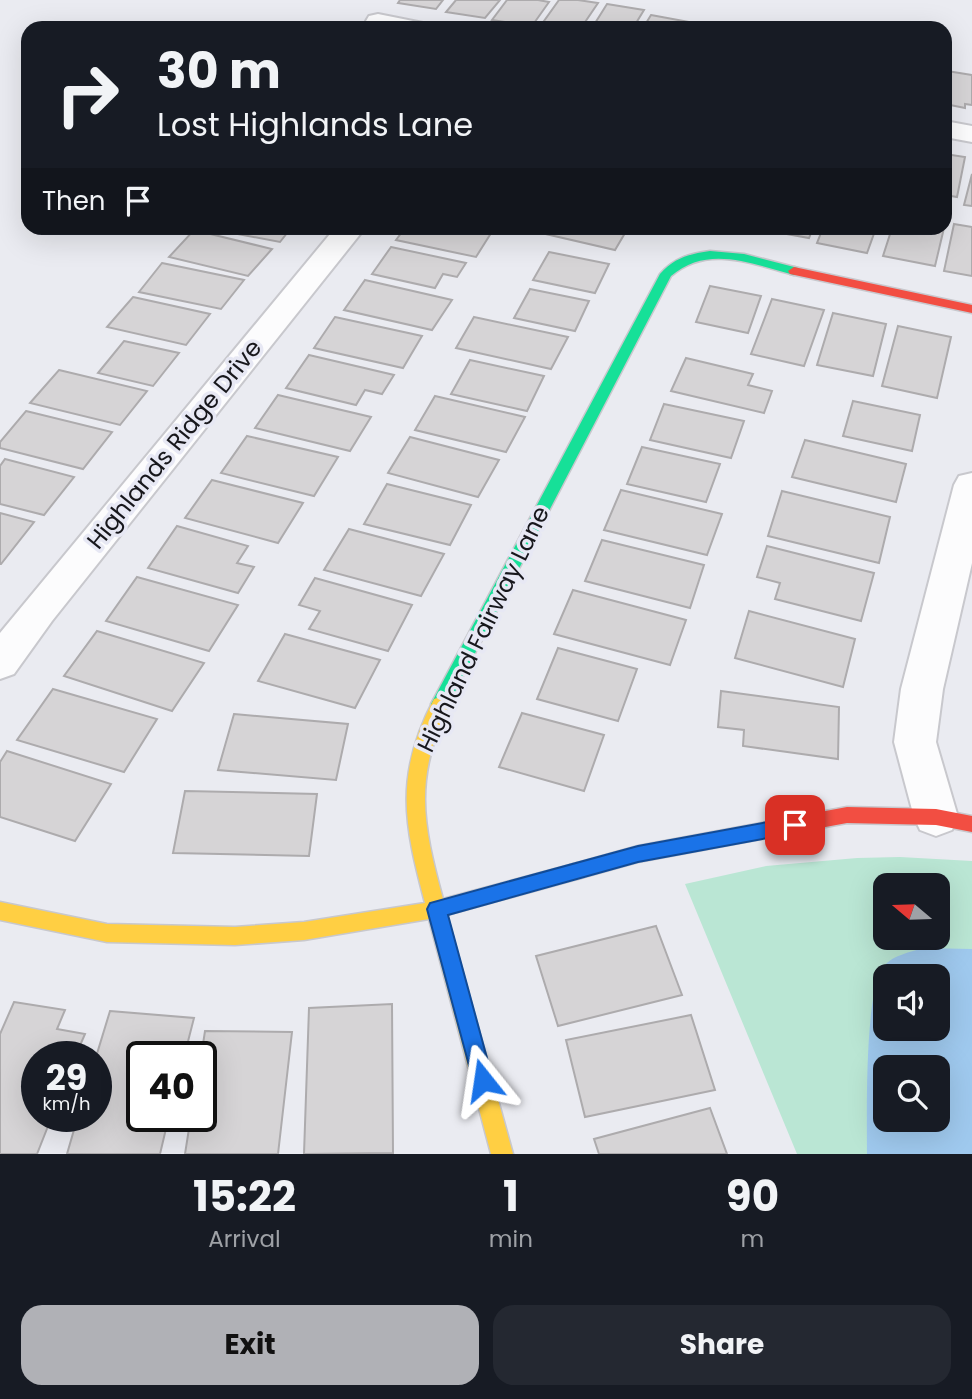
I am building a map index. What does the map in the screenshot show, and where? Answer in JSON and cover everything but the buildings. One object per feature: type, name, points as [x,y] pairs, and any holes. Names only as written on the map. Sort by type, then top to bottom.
[{"type":"street","points":[[952,130],[972,134]]},
{"type":"street","name":"Highlands Ridge Drive","points":[[0,663],[38,611],[344,235]]},
{"type":"street","name":"Highland Fairway Lane","points":[[502,1154],[423,861],[414,812],[415,769],[429,729],[460,665],[666,274],[686,256],[703,253],[972,309]]},
{"type":"street","points":[[0,911],[107,933],[235,936],[304,931],[437,909],[638,854],[847,815],[954,820],[915,743],[922,689],[972,485]]},
{"type":"green space","points":[[900,857],[972,861],[972,1154],[797,1154],[685,884],[766,866],[857,858]]},
{"type":"water","points":[[972,949],[972,1154],[867,1154],[868,1056],[873,1000],[873,1041],[950,1041],[950,964],[886,964],[917,950]]},
{"type":"traffic: fast","points":[[440,704],[666,274],[679,263],[710,254],[744,258],[794,271]]},
{"type":"traffic: slow","points":[[440,704],[422,745],[418,763],[414,799],[416,818],[423,861],[502,1154]]},
{"type":"traffic: slow","points":[[0,911],[107,933],[235,936],[304,931],[437,909],[577,871]]},
{"type":"traffic: jam","points":[[794,271],[972,309]]},
{"type":"traffic: jam","points":[[577,871],[638,854],[847,815],[936,817],[972,824]]},
{"type":"route","points":[[483,1080],[437,909],[638,854],[795,825]]}]
